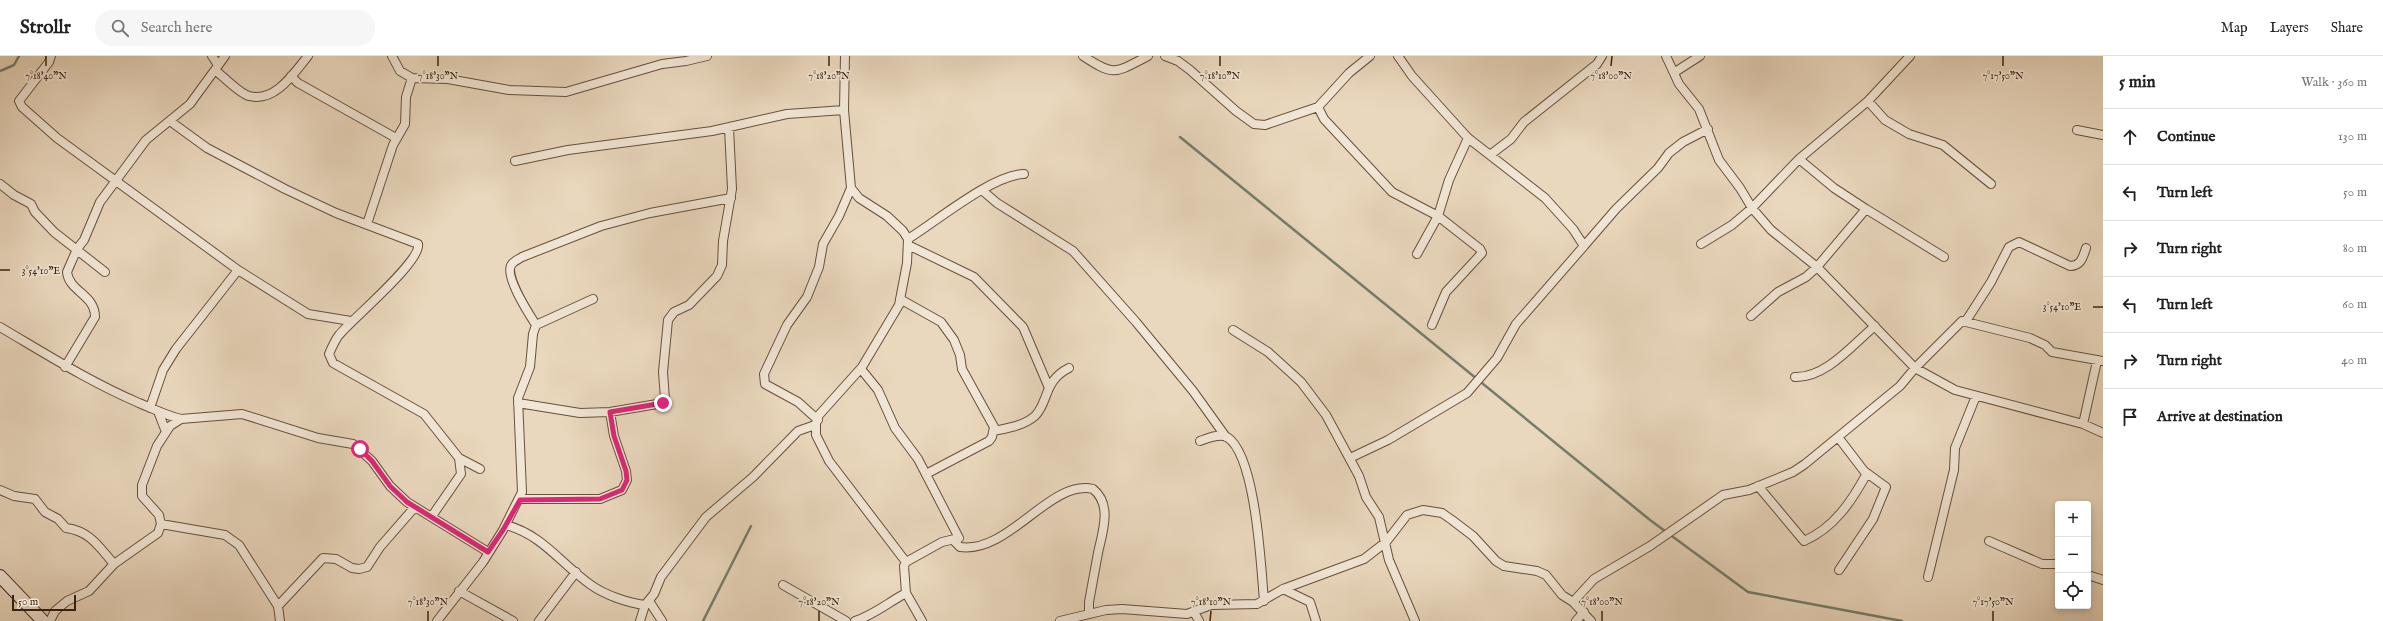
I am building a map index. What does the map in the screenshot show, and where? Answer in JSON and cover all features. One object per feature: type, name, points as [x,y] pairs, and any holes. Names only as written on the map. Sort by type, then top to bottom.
[{"type":"street","points":[[51,56],[49,62],[20,99],[20,104],[57,138],[238,270],[308,314],[351,321]]},
{"type":"street","points":[[212,56],[217,68],[248,96],[258,96],[272,93],[291,76],[308,56]]},
{"type":"street","points":[[65,367],[95,317],[95,309],[91,301],[68,280],[68,266],[84,240],[100,202],[146,140],[190,104],[225,56]]},
{"type":"street","points":[[392,56],[400,70],[412,78],[448,78],[509,90],[566,92],[662,64],[686,61],[707,56]]},
{"type":"street","points":[[846,56],[844,110],[852,188],[859,198],[887,216],[908,242],[974,277],[1023,327],[1049,388]]},
{"type":"street","points":[[1083,56],[1106,71],[1114,72],[1148,56]]},
{"type":"street","points":[[1165,56],[1178,61],[1190,70],[1236,111],[1254,124],[1265,125],[1318,107],[1349,73],[1370,56]]},
{"type":"street","points":[[1398,56],[1412,76],[1468,138],[1545,198],[1573,229],[1584,246]]},
{"type":"street","points":[[1490,155],[1511,139],[1524,122],[1597,64],[1602,56]]},
{"type":"street","points":[[1666,56],[1675,72],[1679,84],[1699,109],[1719,160],[1740,188],[1752,208],[1771,230],[1817,267],[1914,368],[1955,390],[2083,424],[2103,432]]},
{"type":"street","points":[[1675,72],[1700,56]]},
{"type":"street","points":[[1701,244],[1732,225],[1752,208],[1799,159],[1868,101],[1910,56]]},
{"type":"street","points":[[291,76],[298,83],[396,138]]},
{"type":"street","points":[[367,224],[396,138],[405,124],[406,97],[412,78]]},
{"type":"street","points":[[1868,101],[1886,120],[1909,134],[1943,145],[1991,184]]},
{"type":"street","points":[[1318,107],[1324,119],[1380,181],[1392,192],[1438,216],[1480,249],[1482,253],[1446,292],[1432,325]]},
{"type":"street","points":[[515,161],[568,150],[729,128],[787,114],[844,110]]},
{"type":"street","points":[[170,121],[207,148],[308,201],[418,244],[419,249],[393,283],[351,321],[338,336],[329,354],[333,363],[424,414],[459,458],[480,469]]},
{"type":"street","points":[[518,403],[546,409],[580,413],[610,412],[663,403],[665,399],[663,372],[668,320],[674,312],[689,304],[717,276],[722,265],[723,241],[731,198],[729,128]]},
{"type":"street","points":[[1350,458],[1388,440],[1467,393],[1497,358],[1516,324],[1616,209],[1658,168],[1669,153],[1683,142],[1708,129]]},
{"type":"street","points":[[2077,130],[2103,135]]},
{"type":"street","points":[[1417,254],[1438,216],[1449,180],[1468,138]]},
{"type":"street","points":[[1799,159],[1834,188],[1944,257]]},
{"type":"street","points":[[908,242],[983,190],[1011,176],[1024,174]]},
{"type":"street","points":[[0,184],[14,195],[31,204],[35,212],[54,232],[78,249],[105,272]]},
{"type":"street","points":[[817,423],[798,402],[765,384],[764,374],[774,357],[787,325],[807,297],[819,267],[823,244],[839,216],[852,188]]},
{"type":"street","points":[[983,190],[997,203],[1072,251],[1136,322],[1193,391],[1226,436],[1236,446],[1250,484],[1256,523],[1264,601]]},
{"type":"street","points":[[536,325],[513,283],[509,271],[512,264],[522,257],[601,226],[650,213],[731,198]]},
{"type":"street","points":[[1752,316],[1778,292],[1806,277],[1817,267],[1866,209]]},
{"type":"street","points":[[906,562],[829,461],[816,435],[819,415],[827,403],[845,388],[861,369],[899,305],[907,263],[908,242]]},
{"type":"street","points":[[1966,321],[1991,282],[2009,247],[2014,242],[2019,242],[2070,266],[2076,266],[2081,262],[2086,248]]},
{"type":"street","points":[[150,408],[163,370],[176,349],[238,270]]},
{"type":"street","points":[[437,621],[488,552],[520,500],[522,485],[518,403],[522,384],[530,367],[532,334],[536,325],[593,299]]},
{"type":"street","points":[[900,299],[941,322],[954,340],[960,355],[962,370],[994,431],[989,441],[926,474]]},
{"type":"street","points":[[1573,602],[1594,579],[1650,546],[1723,495],[1758,486],[1793,472],[1900,386],[1914,368],[1962,321],[2030,338],[2044,345],[2052,352],[2100,361],[2083,424]]},
{"type":"street","points":[[1795,377],[1810,377],[1825,368],[1875,326]]},
{"type":"street","points":[[0,327],[94,383],[150,408],[159,414],[181,419],[242,414],[318,438],[353,444],[372,461],[390,486],[414,508],[432,516],[488,552]]},
{"type":"street","points":[[1233,330],[1268,352],[1301,382],[1326,414],[1350,458],[1366,497],[1379,517],[1389,560],[1399,588],[1415,621]]},
{"type":"street","points":[[994,431],[1016,426],[1035,415],[1054,379],[1068,368]]},
{"type":"street","points":[[861,369],[878,390],[895,428],[907,441],[960,538]]},
{"type":"street","points":[[1928,576],[1954,470],[1955,448],[1976,396]]},
{"type":"street","points":[[520,500],[600,499],[622,490],[627,480],[626,471],[614,436],[610,412]]},
{"type":"street","points":[[159,414],[166,432]]},
{"type":"street","points":[[50,621],[55,611],[67,601],[89,590],[114,564],[158,533],[161,524],[159,515],[142,496],[142,489],[157,446],[170,426],[181,419]]},
{"type":"street","points":[[640,621],[647,603],[661,577],[706,517],[753,477],[798,431],[817,423]]},
{"type":"street","points":[[1200,441],[1218,435],[1226,436]]},
{"type":"street","points":[[1838,437],[1867,473],[1886,487],[1873,519],[1839,570]]},
{"type":"street","points":[[432,516],[461,474],[459,458]]},
{"type":"street","points":[[1758,486],[1804,541],[1830,526],[1855,494],[1867,473]]},
{"type":"street","points":[[960,538],[955,542],[960,547],[982,546],[1063,494],[1080,488],[1093,489],[1100,500],[1105,518],[1104,531],[1089,602],[1089,614]]},
{"type":"street","points":[[0,490],[14,496],[35,499],[45,512],[58,519],[66,528],[78,530],[87,534],[114,564]]},
{"type":"street","points":[[278,606],[323,558],[336,559],[352,568],[359,569],[367,567],[380,546],[414,508]]},
{"type":"street","points":[[1060,621],[1089,614],[1122,609],[1178,614],[1194,612],[1211,605],[1257,604],[1283,589],[1364,560],[1386,542],[1407,515],[1423,510],[1442,513],[1473,536],[1496,561],[1504,566],[1537,571],[1546,575],[1562,595],[1573,602],[1591,621]]},
{"type":"street","points":[[161,524],[225,535],[239,545],[278,606],[280,621]]},
{"type":"street","points":[[506,525],[533,537],[551,549],[576,572],[602,591],[647,603],[662,621]]},
{"type":"street","points":[[922,621],[906,593],[904,566],[906,562],[933,547],[960,538]]},
{"type":"street","points":[[1989,541],[2042,564],[2055,564]]},
{"type":"street","points":[[539,621],[576,572]]},
{"type":"street","points":[[0,576],[44,621]]},
{"type":"street","points":[[2091,576],[2103,580]]},
{"type":"street","points":[[783,585],[846,621]]},
{"type":"street","points":[[1283,589],[1310,602],[1316,621]]},
{"type":"street","points":[[459,591],[513,621]]},
{"type":"street","points":[[855,621],[873,614],[886,603],[906,593]]},
{"type":"street","points":[[1194,612],[1199,621]]},
{"type":"street","points":[[1576,621],[1584,612]]},
{"type":"waterway","points":[[0,71],[14,65],[19,56]]},
{"type":"waterway","points":[[1180,137],[1650,520],[1748,592],[1902,621]]},
{"type":"waterway","points":[[703,621],[751,526]]},
{"type":"route","points":[[360,449],[372,461],[390,486],[415,509],[432,516],[488,552],[503,530],[520,500],[540,498],[600,499],[622,490],[627,480],[626,471],[614,436],[610,412],[615,410],[660,405],[663,403]]}]
